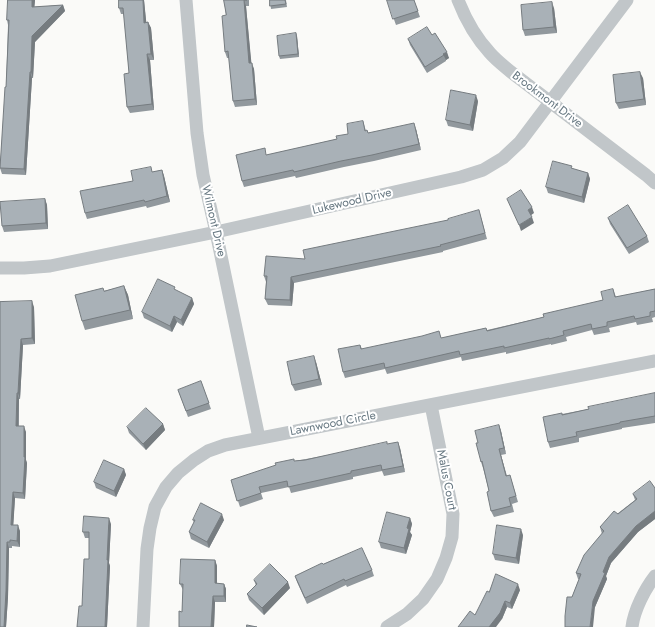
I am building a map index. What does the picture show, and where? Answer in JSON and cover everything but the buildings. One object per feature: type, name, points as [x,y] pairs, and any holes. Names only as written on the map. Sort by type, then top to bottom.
[{"type":"street","name":"Wilmont Drive","points":[[186,0],[199,147],[203,175],[259,438]]},
{"type":"street","name":"Brookmont Drive","points":[[458,0],[475,33],[490,54],[550,103],[655,183]]},
{"type":"street","name":"Lukewood Drive","points":[[0,268],[50,266],[216,232],[461,177],[483,170],[503,158],[520,142],[627,0]]},
{"type":"street","name":"Lawnwood Circle","points":[[143,627],[147,549],[155,507],[166,487],[178,473],[208,451],[225,445],[259,438],[655,361]]},
{"type":"street","name":"Malus Court","points":[[388,627],[407,614],[423,599],[437,579],[446,558],[452,537],[453,514],[431,405]]},
{"type":"street","points":[[632,627],[640,601],[655,576]]}]
